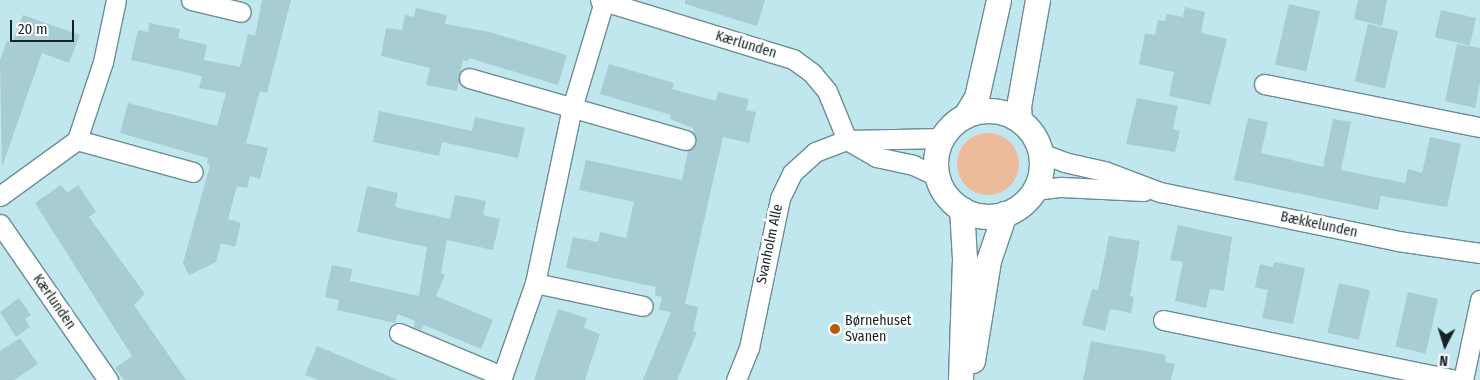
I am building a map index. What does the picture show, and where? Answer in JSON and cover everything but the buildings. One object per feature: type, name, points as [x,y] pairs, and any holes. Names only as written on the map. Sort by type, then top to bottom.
[{"type":"street","points":[[0,196],[78,140],[103,62],[116,0]]},
{"type":"street","points":[[191,0],[241,12]]},
{"type":"street","name":"Kærlunden","points":[[399,333],[502,378],[535,283],[572,108],[602,0],[793,59],[812,73],[827,91],[847,140]]},
{"type":"street","points":[[966,116],[993,111],[1020,121],[1033,135],[1041,153],[1041,172],[1035,190],[1022,205],[1005,214],[983,216],[962,209],[942,189],[937,176],[938,150],[943,138],[966,116],[977,98],[999,0]]},
{"type":"street","points":[[1020,121],[1019,107],[1038,0]]},
{"type":"street","points":[[469,78],[685,140]]},
{"type":"street","points":[[1264,84],[1480,127]]},
{"type":"street","name":"Svanholm Alle","points":[[736,380],[748,348],[785,186],[792,173],[809,157],[847,140],[943,138]]},
{"type":"street","points":[[78,140],[193,172]]},
{"type":"street","points":[[847,140],[876,157],[913,165],[937,176]]},
{"type":"street","name":"Bækkelunden","points":[[1041,153],[1064,162],[1104,171],[1160,192]]},
{"type":"street","name":"Bækkelunden","points":[[1035,190],[1061,187],[1160,192],[1398,241],[1480,253]]},
{"type":"street","points":[[961,380],[965,258],[962,209]]},
{"type":"street","points":[[969,380],[990,261],[1005,214]]},
{"type":"street","name":"Kærlunden","points":[[0,224],[108,380]]},
{"type":"street","points":[[535,283],[643,306]]},
{"type":"street","points":[[1163,320],[1466,376],[1480,300]]},
{"type":"shaded area","points":[[988,133],[1005,138],[1010,142],[1014,147],[1019,164],[1014,181],[1010,186],[1005,190],[988,195],[971,190],[966,186],[962,181],[957,164],[962,147],[966,142],[971,138]]},
{"type":"place","name":"Børnehuset Svanen","points":[[835,329]]}]
